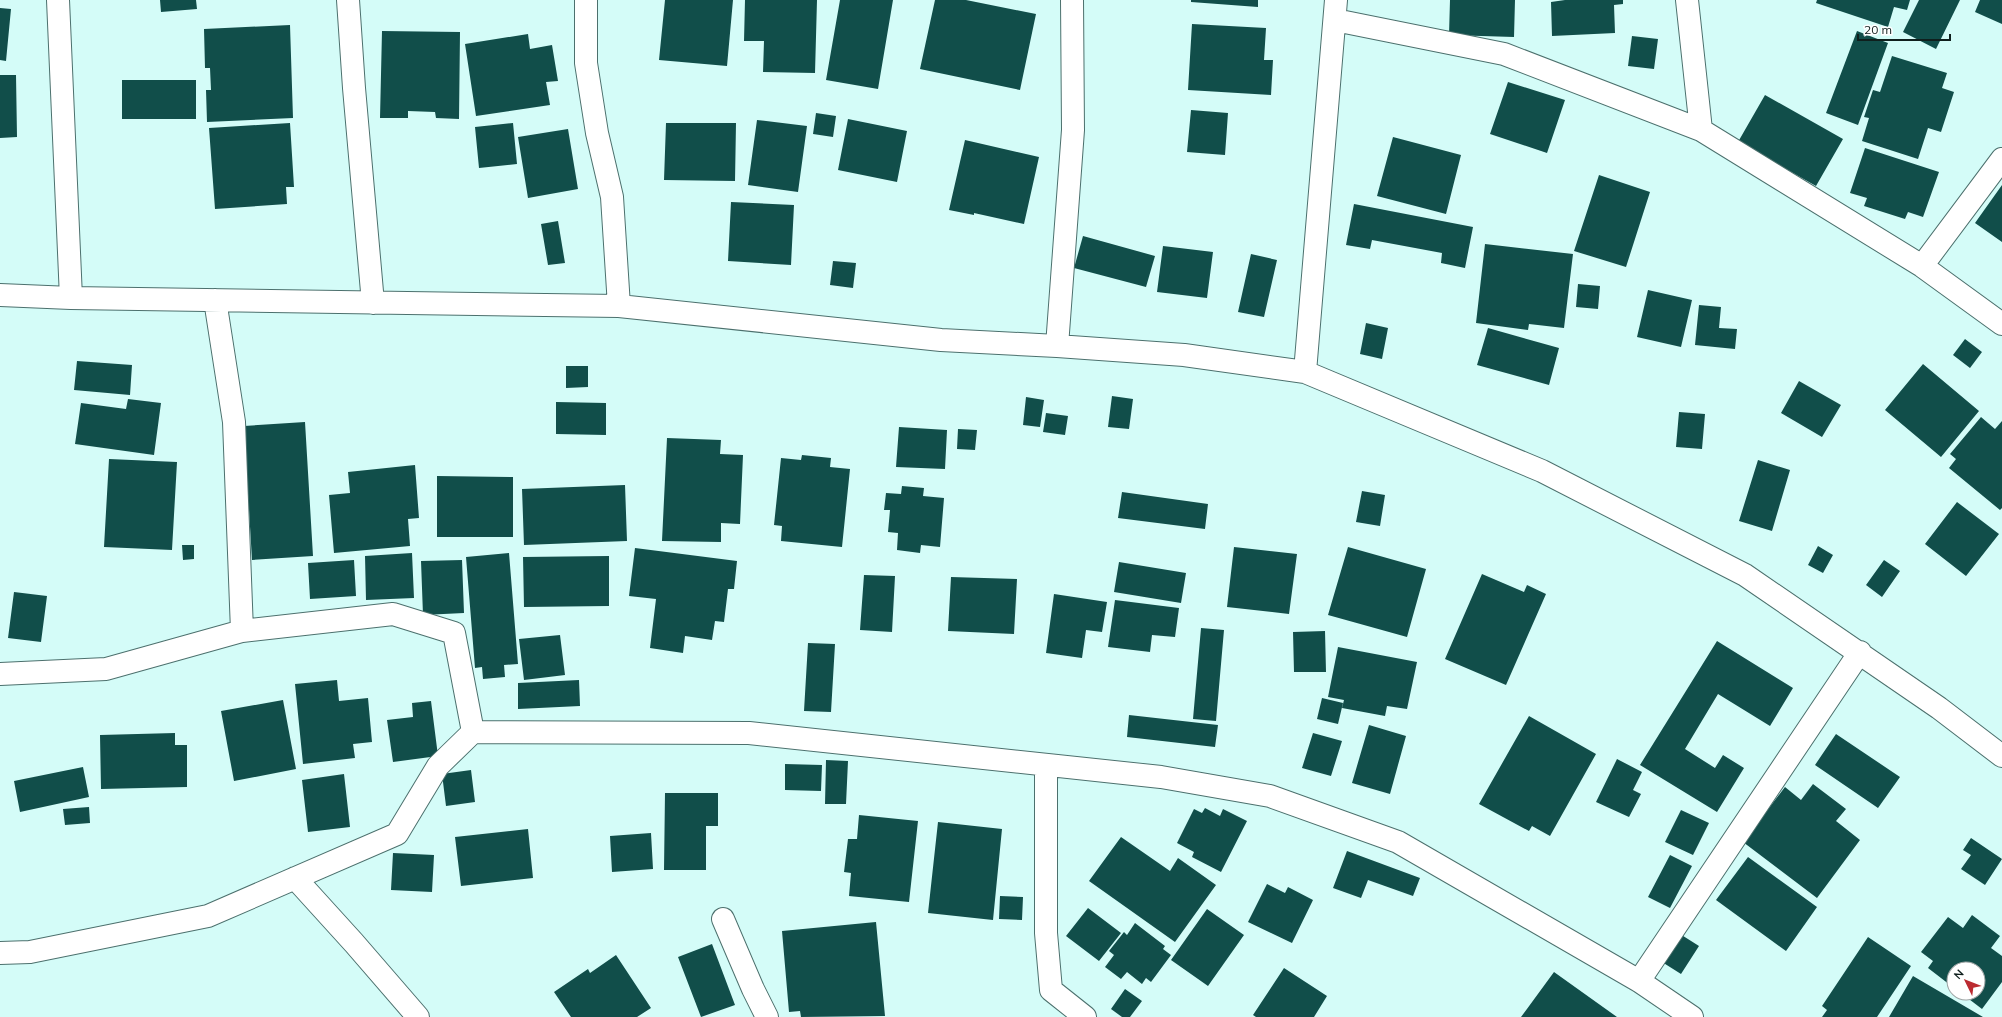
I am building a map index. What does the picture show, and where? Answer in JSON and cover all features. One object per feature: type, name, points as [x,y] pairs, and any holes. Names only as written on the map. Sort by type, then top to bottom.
[{"type":"street","points":[[58,0],[71,298]]},
{"type":"street","points":[[348,0],[354,88],[373,303]]},
{"type":"street","points":[[586,0],[586,63],[597,133],[612,198],[619,306]]},
{"type":"street","points":[[1057,346],[1073,130],[1072,0]]},
{"type":"street","points":[[1687,0],[1701,130]]},
{"type":"street","points":[[1305,372],[1335,10],[1504,54],[1701,130],[1922,266],[2002,324]]},
{"type":"street","points":[[1922,266],[2002,159]]},
{"type":"street","points":[[0,295],[71,298],[619,306],[941,340],[1184,355],[1305,372],[1542,471],[1745,575],[1860,652],[1939,708],[2002,756]]},
{"type":"street","points":[[215,300],[234,422],[242,631]]},
{"type":"street","points":[[0,674],[106,669],[242,631],[393,614],[454,633],[473,732]]},
{"type":"street","points":[[1639,981],[1860,652]]},
{"type":"street","points":[[0,953],[30,952],[208,916],[397,834],[438,766],[473,732],[749,733],[1161,777],[1270,796],[1398,842],[1639,981],[1692,1017]]},
{"type":"street","points":[[1046,765],[1046,933],[1051,990],[1085,1017]]},
{"type":"street","points":[[295,878],[418,1017]]},
{"type":"street","points":[[723,919],[753,989],[767,1017]]},
{"type":"building","points":[[160,0],[196,0],[197,9],[161,12]]},
{"type":"building","points":[[665,0],[733,0],[727,66],[659,60]]},
{"type":"building","points":[[745,0],[817,0],[815,73],[763,72],[764,41],[744,41]]},
{"type":"building","points":[[840,0],[893,0],[878,89],[826,80]]},
{"type":"building","points":[[935,0],[966,0],[1036,14],[1020,90],[920,69]]},
{"type":"building","points":[[1191,0],[1258,0],[1258,7],[1191,2]]},
{"type":"building","points":[[1450,0],[1515,0],[1514,37],[1449,35]]},
{"type":"building","points":[[1565,0],[1623,0],[1623,4],[1614,5],[1615,33],[1552,36],[1551,2]]},
{"type":"building","points":[[1817,0],[1910,0],[1907,10],[1894,7],[1888,27],[1816,3]]},
{"type":"building","points":[[1919,0],[1960,0],[1936,49],[1903,32]]},
{"type":"building","points":[[1980,0],[2002,0],[2002,24],[1975,12]]},
{"type":"building","points":[[0,8],[11,9],[6,61],[0,60]]},
{"type":"building","points":[[1192,24],[1266,28],[1264,60],[1273,60],[1271,95],[1188,90]]},
{"type":"building","points":[[290,25],[293,118],[207,122],[206,90],[211,90],[210,68],[205,68],[204,29]]},
{"type":"building","points":[[382,31],[460,32],[459,119],[436,118],[435,112],[408,111],[408,118],[380,118]]},
{"type":"building","points":[[1857,31],[1888,43],[1858,125],[1826,113]]},
{"type":"building","points":[[528,34],[530,49],[552,45],[558,81],[546,82],[550,105],[476,116],[465,44]]},
{"type":"building","points":[[1632,36],[1658,39],[1654,69],[1628,66]]},
{"type":"building","points":[[1892,56],[1947,73],[1942,88],[1954,92],[1941,132],[1928,128],[1918,159],[1862,141],[1869,118],[1864,117],[1873,90],[1880,92]]},
{"type":"building","points":[[0,75],[16,75],[17,137],[0,138]]},
{"type":"building","points":[[122,80],[196,80],[196,119],[122,119]]},
{"type":"building","points":[[1508,82],[1565,100],[1547,153],[1490,134]]},
{"type":"building","points":[[1765,95],[1843,139],[1816,186],[1738,142]]},
{"type":"building","points":[[1191,110],[1228,113],[1225,155],[1187,152]]},
{"type":"building","points":[[816,113],[836,116],[833,137],[813,134]]},
{"type":"building","points":[[848,119],[907,131],[897,182],[838,170]]},
{"type":"building","points":[[757,120],[807,126],[798,192],[748,185]]},
{"type":"building","points":[[290,123],[294,187],[286,187],[287,204],[215,209],[209,128]]},
{"type":"building","points":[[513,123],[517,164],[479,168],[475,127]]},
{"type":"building","points":[[666,123],[736,123],[735,181],[664,180]]},
{"type":"building","points":[[568,129],[578,189],[528,198],[518,137]]},
{"type":"building","points":[[1393,137],[1461,155],[1446,214],[1377,196]]},
{"type":"building","points":[[965,140],[1039,157],[1024,224],[974,213],[974,215],[949,210]]},
{"type":"building","points":[[1865,148],[1939,172],[1923,217],[1908,212],[1905,219],[1864,206],[1867,198],[1850,193]]},
{"type":"building","points":[[1599,175],[1650,192],[1626,267],[1574,251]]},
{"type":"building","points":[[2002,185],[2002,242],[1975,223]]},
{"type":"building","points":[[731,202],[794,205],[791,265],[728,261]]},
{"type":"building","points":[[1354,204],[1473,227],[1465,268],[1441,263],[1442,253],[1372,240],[1370,249],[1346,245]]},
{"type":"building","points":[[558,221],[565,263],[548,265],[541,224]]},
{"type":"building","points":[[1083,236],[1155,256],[1146,287],[1074,268]]},
{"type":"building","points":[[1485,244],[1573,254],[1564,328],[1529,324],[1528,330],[1476,323]]},
{"type":"building","points":[[1163,246],[1213,252],[1207,298],[1157,292]]},
{"type":"building","points":[[1251,254],[1277,260],[1264,317],[1238,312]]},
{"type":"building","points":[[833,261],[856,263],[853,288],[830,285]]},
{"type":"building","points":[[1578,284],[1600,286],[1598,309],[1576,307]]},
{"type":"building","points":[[1648,290],[1692,300],[1681,347],[1637,337]]},
{"type":"building","points":[[1699,305],[1721,307],[1719,328],[1737,329],[1735,349],[1695,345]]},
{"type":"building","points":[[1366,323],[1388,328],[1382,359],[1360,354]]},
{"type":"building","points":[[1488,328],[1559,348],[1549,385],[1477,365]]},
{"type":"building","points":[[1965,339],[1982,352],[1970,368],[1953,355]]},
{"type":"building","points":[[77,361],[132,365],[130,395],[74,390]]},
{"type":"building","points":[[1923,364],[1979,411],[1941,457],[1885,410]]},
{"type":"building","points":[[566,366],[588,366],[588,387],[566,388]]},
{"type":"building","points":[[1799,381],[1841,405],[1822,437],[1781,413]]},
{"type":"building","points":[[1112,396],[1133,399],[1129,429],[1108,427]]},
{"type":"building","points":[[1026,397],[1044,400],[1040,427],[1023,425]]},
{"type":"building","points":[[128,399],[161,403],[154,455],[75,444],[81,403],[126,409]]},
{"type":"building","points":[[556,402],[606,403],[606,435],[556,434]]},
{"type":"building","points":[[1679,412],[1705,414],[1702,449],[1676,447]]},
{"type":"building","points":[[1046,413],[1068,416],[1065,435],[1043,432]]},
{"type":"building","points":[[1981,417],[1995,429],[2002,421],[2002,508],[2000,510],[1949,468],[1956,459],[1950,454]]},
{"type":"building","points":[[305,422],[313,556],[252,560],[244,426]]},
{"type":"building","points":[[899,427],[947,430],[945,469],[896,467]]},
{"type":"building","points":[[958,429],[977,430],[975,450],[957,449]]},
{"type":"building","points":[[667,438],[721,440],[720,454],[743,455],[740,524],[721,523],[721,542],[662,541]]},
{"type":"building","points":[[802,455],[831,458],[830,467],[850,469],[842,547],[781,541],[782,526],[774,525],[781,458],[801,460]]},
{"type":"building","points":[[109,459],[177,462],[172,550],[104,547]]},
{"type":"building","points":[[1758,460],[1790,470],[1772,531],[1739,521]]},
{"type":"building","points":[[415,465],[419,518],[408,519],[410,546],[334,553],[329,495],[350,493],[348,472]]},
{"type":"building","points":[[437,476],[513,477],[513,537],[437,537]]},
{"type":"building","points":[[625,485],[627,541],[524,545],[522,489]]},
{"type":"building","points":[[902,486],[924,488],[923,496],[944,498],[940,547],[921,545],[920,553],[897,550],[898,533],[888,532],[890,510],[884,510],[886,493],[901,494]]},
{"type":"building","points":[[1362,491],[1385,495],[1380,526],[1356,522]]},
{"type":"building","points":[[1122,492],[1208,504],[1205,529],[1118,518]]},
{"type":"building","points":[[1957,502],[1999,534],[1966,576],[1925,544]]},
{"type":"building","points":[[182,545],[194,545],[194,559],[183,560]]},
{"type":"building","points":[[1818,546],[1833,555],[1823,573],[1808,565]]},
{"type":"building","points":[[1234,547],[1297,554],[1289,614],[1227,607]]},
{"type":"building","points":[[1348,547],[1426,569],[1407,637],[1328,615]]},
{"type":"building","points":[[635,548],[737,561],[734,589],[728,589],[724,622],[715,621],[712,640],[685,636],[683,653],[650,648],[656,599],[629,596]]},
{"type":"building","points":[[412,553],[414,598],[366,600],[365,556]]},
{"type":"building","points":[[509,553],[518,664],[504,665],[505,677],[483,679],[482,667],[475,668],[466,557]]},
{"type":"building","points":[[609,556],[609,606],[524,607],[523,557]]},
{"type":"building","points":[[354,560],[356,596],[310,599],[308,563]]},
{"type":"building","points":[[462,560],[464,613],[423,615],[421,561]]},
{"type":"building","points":[[1884,560],[1900,571],[1882,597],[1866,585]]},
{"type":"building","points":[[1119,562],[1186,573],[1181,603],[1114,592]]},
{"type":"building","points":[[1482,574],[1524,592],[1527,585],[1546,594],[1506,685],[1445,659]]},
{"type":"building","points":[[864,575],[895,576],[892,632],[860,630]]},
{"type":"building","points":[[951,577],[1017,579],[1014,634],[948,631]]},
{"type":"building","points":[[14,592],[47,596],[41,642],[8,638]]},
{"type":"building","points":[[1054,594],[1107,602],[1102,632],[1086,630],[1082,658],[1046,653]]},
{"type":"building","points":[[1115,600],[1179,608],[1175,637],[1152,635],[1150,652],[1108,647]]},
{"type":"building","points":[[1201,628],[1224,630],[1216,721],[1193,719]]},
{"type":"building","points":[[1325,631],[1326,672],[1294,672],[1293,632]]},
{"type":"building","points":[[560,635],[565,675],[524,680],[519,639]]},
{"type":"building","points":[[1717,641],[1793,688],[1770,726],[1718,694],[1685,749],[1715,768],[1723,755],[1744,768],[1717,812],[1640,765]]},
{"type":"building","points":[[808,643],[835,644],[831,712],[804,711]]},
{"type":"building","points":[[1338,647],[1417,662],[1407,709],[1387,706],[1385,716],[1342,708],[1344,700],[1328,697]]},
{"type":"building","points":[[337,680],[339,701],[368,698],[372,742],[353,744],[355,758],[303,764],[295,684]]},
{"type":"building","points":[[579,680],[580,706],[518,709],[518,683]]},
{"type":"building","points":[[1322,698],[1343,703],[1338,724],[1317,719]]},
{"type":"building","points":[[283,700],[296,769],[234,781],[221,711]]},
{"type":"building","points":[[431,701],[438,756],[393,762],[387,720],[413,717],[412,703]]},
{"type":"building","points":[[1129,715],[1218,725],[1215,747],[1127,737]]},
{"type":"building","points":[[1529,716],[1596,754],[1550,836],[1532,826],[1529,831],[1479,804]]},
{"type":"building","points":[[1369,725],[1406,736],[1390,794],[1352,783]]},
{"type":"building","points":[[175,733],[175,745],[187,745],[187,787],[101,789],[100,735]]},
{"type":"building","points":[[1313,733],[1342,741],[1331,776],[1302,768]]},
{"type":"building","points":[[1836,734],[1900,777],[1878,808],[1815,765]]},
{"type":"building","points":[[1617,759],[1642,772],[1633,790],[1641,794],[1629,817],[1596,802]]},
{"type":"building","points":[[826,760],[848,761],[846,804],[825,804]]},
{"type":"building","points":[[785,764],[822,765],[821,791],[785,790]]},
{"type":"building","points":[[83,767],[89,797],[20,812],[14,781]]},
{"type":"building","points":[[471,770],[475,802],[446,806],[442,774]]},
{"type":"building","points":[[344,774],[350,827],[308,832],[302,780]]},
{"type":"building","points":[[1813,784],[1846,809],[1836,821],[1860,840],[1817,898],[1743,842],[1785,787],[1801,800]]},
{"type":"building","points":[[665,793],[718,793],[718,826],[706,826],[706,870],[664,870]]},
{"type":"building","points":[[89,807],[90,823],[65,825],[63,809]]},
{"type":"building","points":[[1205,808],[1220,816],[1223,809],[1247,821],[1221,872],[1192,857],[1194,852],[1177,843],[1194,809],[1202,813]]},
{"type":"building","points":[[1681,810],[1709,823],[1693,855],[1665,842]]},
{"type":"building","points":[[859,815],[918,821],[909,902],[849,896],[851,873],[844,872],[848,839],[857,839]]},
{"type":"building","points":[[938,822],[1002,829],[993,920],[928,913]]},
{"type":"building","points":[[528,829],[533,878],[461,886],[455,837]]},
{"type":"building","points":[[651,833],[653,869],[612,872],[610,836]]},
{"type":"building","points":[[1121,837],[1170,871],[1178,858],[1216,885],[1175,942],[1089,881]]},
{"type":"building","points":[[1971,838],[2002,859],[1985,885],[1961,869],[1971,855],[1963,850]]},
{"type":"building","points":[[1347,851],[1420,878],[1413,896],[1368,880],[1361,898],[1333,888]]},
{"type":"building","points":[[393,853],[434,855],[432,892],[391,890]]},
{"type":"building","points":[[1670,855],[1692,866],[1670,908],[1648,897]]},
{"type":"building","points":[[1748,857],[1817,907],[1786,951],[1716,900]]},
{"type":"building","points":[[1267,884],[1285,893],[1288,887],[1313,900],[1292,943],[1248,922]]},
{"type":"building","points":[[1000,896],[1023,897],[1022,920],[999,919]]},
{"type":"building","points":[[1088,908],[1121,933],[1099,961],[1066,936]]},
{"type":"building","points":[[1207,909],[1244,935],[1208,986],[1171,960]]},
{"type":"building","points":[[1972,915],[2000,936],[1991,948],[2002,956],[2002,982],[1982,1009],[1972,1001],[1986,1001],[1986,961],[1946,961],[1946,982],[1928,968],[1933,961],[1921,952],[1948,917],[1963,928]]},
{"type":"building","points":[[876,922],[885,1016],[801,1017],[800,1011],[789,1012],[782,931]]},
{"type":"building","points":[[1135,923],[1165,946],[1163,949],[1171,955],[1151,982],[1146,978],[1142,984],[1127,972],[1121,979],[1105,967],[1114,955],[1109,951],[1124,932],[1127,935]]},
{"type":"building","points":[[1680,934],[1699,946],[1681,974],[1662,962]]},
{"type":"building","points":[[1868,937],[1911,966],[1877,1017],[1822,1017],[1827,1010],[1822,1006]]},
{"type":"building","points":[[712,944],[735,1005],[701,1017],[678,957]]},
{"type":"building","points":[[616,955],[651,1008],[637,1017],[571,1017],[554,992],[588,969],[590,973]]},
{"type":"building","points":[[1284,968],[1327,996],[1314,1017],[1256,1017],[1253,1015]]},
{"type":"building","points":[[1554,972],[1617,1017],[1521,1017]]},
{"type":"building","points":[[1913,976],[1946,995],[1946,1001],[1956,1001],[1983,1017],[1889,1017]]},
{"type":"building","points":[[1125,989],[1142,1001],[1130,1017],[1122,1017],[1111,1009]]}]
